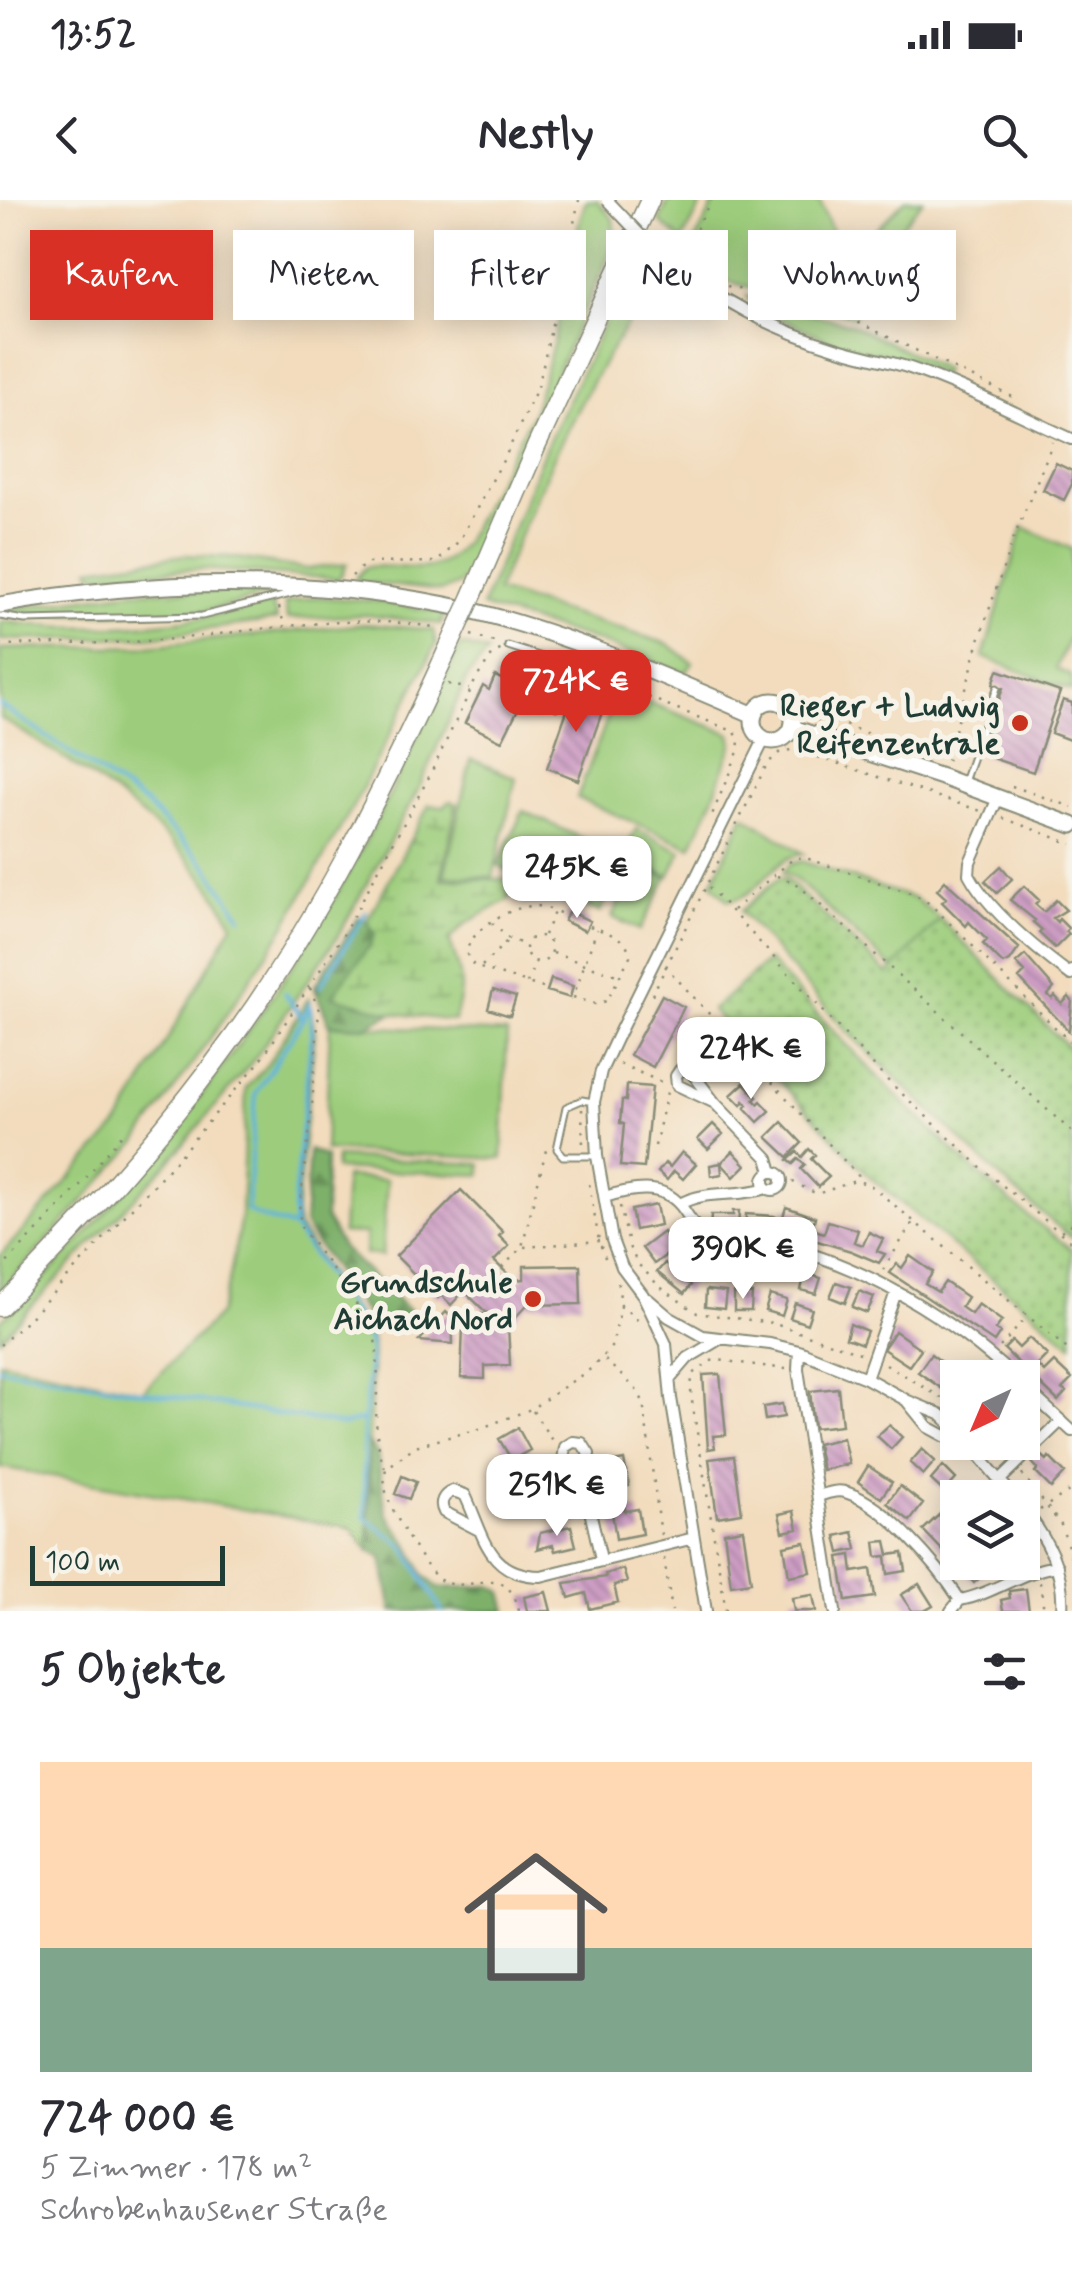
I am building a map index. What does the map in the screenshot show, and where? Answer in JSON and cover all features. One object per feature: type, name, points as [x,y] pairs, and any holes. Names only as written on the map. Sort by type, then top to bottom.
[{"type":"highway","points":[[0,1306],[101,1199],[234,1037],[348,854],[380,796],[448,650],[650,200]]},
{"type":"main road","points":[[0,605],[133,586],[202,582],[381,595],[449,606],[583,646],[754,715]]},
{"type":"main road","points":[[779,702],[792,714],[793,728],[780,741],[764,740],[754,729],[754,715],[763,704],[779,702]]},
{"type":"main road","points":[[793,728],[1072,825]]},
{"type":"street","points":[[607,200],[635,230]]},
{"type":"street","points":[[728,299],[774,324],[835,348],[906,366],[1072,439]]},
{"type":"street","points":[[706,1611],[666,1344],[643,1296],[622,1268],[612,1240],[611,1195],[591,1156],[588,1101],[764,740]]},
{"type":"street","points":[[998,798],[970,862],[969,874],[984,896],[1046,956],[1072,972]]},
{"type":"street","points":[[680,1070],[690,1070],[715,1104],[768,1158],[777,1177],[765,1177],[766,1188],[742,1195],[699,1195],[680,1204]]},
{"type":"street","points":[[611,1195],[648,1188],[680,1204],[697,1232],[706,1238],[779,1245],[852,1267],[995,1360]]},
{"type":"street","points":[[866,1378],[896,1292]]},
{"type":"street","points":[[643,1296],[687,1328],[718,1339],[799,1351],[940,1414]]},
{"type":"street","points":[[670,1380],[688,1358],[718,1339]]},
{"type":"street","points":[[799,1351],[798,1369],[835,1611]]},
{"type":"street","points":[[906,1400],[928,1427],[940,1434]]},
{"type":"street","points":[[1040,1401],[1072,1431]]},
{"type":"street","points":[[982,1460],[1000,1480],[1061,1420]]},
{"type":"street","points":[[582,1476],[565,1463],[562,1455],[572,1442],[586,1446],[589,1458],[582,1476],[601,1559]]},
{"type":"street","points":[[818,1496],[835,1491],[848,1493],[873,1509],[927,1555],[960,1600]]},
{"type":"street","points":[[479,1530],[492,1555],[523,1576],[541,1576],[694,1538]]},
{"type":"street","points":[[1040,1531],[1057,1566],[1063,1590],[1062,1611]]},
{"type":"street","points":[[951,1611],[960,1600],[974,1598],[1022,1574],[1057,1566]]},
{"type":"lane","points":[[0,616],[25,620],[202,616],[312,587]]},
{"type":"lane","points":[[508,646],[573,668]]},
{"type":"lane","points":[[556,707],[583,646]]},
{"type":"lane","points":[[963,785],[997,688]]},
{"type":"lane","points":[[588,1101],[566,1107],[557,1149],[562,1156],[591,1156]]},
{"type":"path","points":[[344,590],[366,563],[438,562],[460,541],[539,384],[580,200]]},
{"type":"path","points":[[696,230],[711,200]]},
{"type":"path","points":[[728,286],[852,320],[1016,399]]},
{"type":"path","points":[[950,753],[980,640],[1011,545],[1058,432]]},
{"type":"path","points":[[276,596],[284,625]]},
{"type":"path","points":[[0,645],[146,641],[367,620],[452,631]]},
{"type":"path","points":[[471,635],[508,646]]},
{"type":"path","points":[[0,1345],[173,1164],[260,1061],[310,988],[376,877],[471,690],[493,654],[508,646]]},
{"type":"path","points":[[573,668],[736,732],[738,752],[711,819]]},
{"type":"path","points":[[443,682],[471,690]]},
{"type":"path","points":[[650,998],[767,764],[786,750],[804,752],[1072,844]]},
{"type":"path","points":[[732,911],[793,859],[802,858],[916,895],[946,919],[1072,1044]]},
{"type":"path","points":[[776,876],[796,883],[1072,1132]]},
{"type":"path","points":[[696,877],[883,1076],[986,1172],[1072,1242]]},
{"type":"path","points":[[543,988],[474,966],[466,953],[469,940],[518,909],[536,905],[564,915]]},
{"type":"path","points":[[543,936],[554,910]]},
{"type":"path","points":[[492,923],[510,939],[527,945]]},
{"type":"path","points":[[590,926],[597,929],[625,941],[630,956],[607,1000],[595,1004],[573,997],[597,929]]},
{"type":"path","points":[[527,945],[543,936]]},
{"type":"path","points":[[527,945],[528,955],[536,961],[546,960],[552,953],[551,943],[543,936]]},
{"type":"path","points":[[480,968],[510,939]]},
{"type":"path","points":[[552,953],[620,976]]},
{"type":"path","points":[[527,983],[536,961]]},
{"type":"path","points":[[666,966],[864,1181],[1072,1353]]},
{"type":"path","points":[[310,988],[319,1010],[299,1210],[301,1227],[376,1342],[376,1444],[386,1469],[385,1491],[432,1575],[454,1584],[506,1584],[514,1594],[518,1611]]},
{"type":"path","points":[[680,1070],[683,1052],[706,1010]]},
{"type":"path","points":[[623,1054],[618,1064],[668,1086],[655,1146]]},
{"type":"path","points":[[588,1101],[581,1129],[591,1156],[599,1241],[611,1271]]},
{"type":"path","points":[[0,1270],[124,1132]]},
{"type":"path","points":[[502,1268],[522,1247],[546,1150],[557,1149]]},
{"type":"path","points":[[167,1158],[173,1164]]},
{"type":"path","points":[[777,1177],[817,1194],[864,1181]]},
{"type":"path","points":[[611,1195],[638,1264],[660,1287],[697,1313],[772,1323],[838,1342],[940,1396]]},
{"type":"path","points":[[877,1280],[914,1221]]},
{"type":"path","points":[[1060,1232],[1072,1224]]},
{"type":"path","points":[[522,1247],[599,1241]]},
{"type":"path","points":[[386,1469],[414,1446],[532,1409],[603,1359],[620,1324],[618,1281]]},
{"type":"path","points":[[622,1305],[644,1325],[656,1343],[666,1344]]},
{"type":"path","points":[[988,1360],[1028,1316]]},
{"type":"path","points":[[603,1359],[635,1388],[643,1402],[672,1611]]},
{"type":"path","points":[[726,1611],[691,1395],[692,1375],[696,1369],[718,1360],[798,1369]]},
{"type":"path","points":[[532,1409],[562,1455]]},
{"type":"path","points":[[1010,1460],[1061,1524],[1072,1559]]},
{"type":"path","points":[[1040,1511],[1072,1489]]},
{"type":"green space","points":[[597,200],[613,219],[614,230],[606,230],[606,261],[586,307],[586,230],[577,230],[586,201]]},
{"type":"green space","points":[[669,200],[704,200],[688,230],[669,230],[659,221]]},
{"type":"green space","points":[[716,200],[819,200],[832,230],[748,230],[748,287],[728,281],[728,230],[701,230]]},
{"type":"green space","points":[[905,200],[923,200],[899,230],[875,230]]},
{"type":"green space","points":[[558,320],[580,320],[469,572],[459,584],[442,591],[360,582],[356,578],[366,567],[430,567],[442,563],[464,543],[533,412]]},
{"type":"green space","points":[[606,320],[631,320],[569,426],[497,591],[668,644],[693,663],[685,673],[588,638],[482,607],[544,451]]},
{"type":"green space","points":[[784,320],[835,320],[850,324],[944,369],[942,375],[895,357],[839,345]]},
{"type":"green space","points":[[1023,527],[1072,549],[1072,631],[1056,669],[1072,676],[1072,691],[983,657]]},
{"type":"green space","points":[[185,555],[232,557],[307,569],[347,564],[339,579],[201,569],[94,575],[90,568]]},
{"type":"green space","points":[[132,591],[273,594],[205,611],[24,616],[1,610]]},
{"type":"green space","points":[[314,597],[377,601],[445,613],[441,624],[366,615],[287,619],[285,603]]},
{"type":"green space","points":[[272,604],[277,620],[149,637],[0,640],[1,621],[69,627],[137,625]]},
{"type":"green space","points":[[365,624],[433,630],[436,644],[357,799],[279,936],[137,1142],[0,1292],[0,1256],[119,1124],[233,924],[189,860],[161,832],[99,782],[0,718],[0,649],[145,646]]},
{"type":"green space","points":[[461,645],[488,652],[468,676],[419,788],[338,936],[256,1057],[167,1164],[0,1339],[0,1321],[44,1279],[130,1184],[212,1081],[286,976],[358,856]]},
{"type":"green space","points":[[618,691],[731,734],[733,743],[691,847],[577,798]]},
{"type":"green space","points":[[471,759],[516,778],[493,877],[444,876]]},
{"type":"green space","points":[[451,801],[457,804],[441,879],[511,879],[509,899],[465,924],[449,940],[461,980],[454,1021],[392,1013],[332,996],[371,944],[375,933],[367,921],[429,805],[443,807]]},
{"type":"green space","points":[[523,811],[625,858],[600,912],[498,866]]},
{"type":"green space","points":[[744,815],[804,854],[783,862],[748,893],[728,900],[712,884]]},
{"type":"green space","points":[[636,829],[681,851],[669,876],[623,854]]},
{"type":"green space","points":[[801,861],[916,899],[940,919],[893,969],[799,882],[783,872],[790,864]]},
{"type":"green space","points":[[639,864],[667,878],[640,930],[612,917]]},
{"type":"green space","points":[[784,878],[888,974],[940,919],[1072,1051],[1072,1238],[1014,1190],[846,1031],[741,911]]},
{"type":"green space","points":[[359,917],[375,933],[333,996],[392,1013],[365,1027],[330,1025],[314,987]]},
{"type":"green space","points":[[768,960],[944,1141],[1006,1198],[1072,1250],[1072,1345],[871,1178],[712,1010]]},
{"type":"green space","points":[[309,998],[315,1033],[296,1214],[298,1227],[370,1335],[373,1351],[367,1479],[369,1550],[351,1528],[0,1467],[0,1361],[143,1391],[219,1314],[241,1217],[246,1088],[269,1062]]},
{"type":"green space","points":[[330,1025],[507,1033],[502,1159],[325,1150]]},
{"type":"green space","points":[[309,1150],[326,1157],[325,1218],[343,1249],[417,1318],[377,1330],[312,1237],[304,1224]]},
{"type":"green space","points":[[336,1157],[481,1164],[481,1175],[335,1169]]},
{"type":"green space","points":[[345,1177],[387,1180],[382,1256],[365,1254],[366,1234],[342,1233]]},
{"type":"green space","points":[[369,1443],[377,1453],[386,1513],[424,1575],[438,1588],[491,1586],[502,1592],[507,1611],[392,1611],[382,1558],[369,1550]]},
{"type":"building","points":[[1056,463],[1072,471],[1072,484],[1064,500],[1043,490]]},
{"type":"building","name":"Rieger + Ludwig Reifenzentrale","points":[[998,670],[1060,692],[1033,772],[980,754],[1003,688],[993,684]]},
{"type":"building","points":[[495,676],[532,693],[525,707],[520,705],[502,741],[465,723],[483,686],[489,690]]},
{"type":"building","points":[[574,690],[606,701],[578,780],[547,768]]},
{"type":"building","points":[[1063,700],[1072,703],[1072,741],[1051,733]]},
{"type":"building","points":[[1001,866],[1012,879],[997,893],[985,881]]},
{"type":"building","points":[[945,881],[1019,948],[1010,961],[1003,964],[983,944],[987,940],[942,902],[946,898],[937,890]]},
{"type":"building","points":[[1024,886],[1039,900],[1035,904],[1044,912],[1056,900],[1066,910],[1053,918],[1068,928],[1069,934],[1055,948],[1039,933],[1042,930],[1035,920],[1010,900]]},
{"type":"building","points":[[569,911],[590,921],[585,931],[564,921]]},
{"type":"building","points":[[1025,955],[1054,988],[1048,995],[1052,999],[1055,996],[1062,1004],[1069,997],[1072,1001],[1069,1031],[1019,978],[1025,972],[1016,963]]},
{"type":"building","points":[[551,979],[573,986],[570,998],[547,991]]},
{"type":"building","points":[[493,990],[516,997],[510,1016],[488,1009]]},
{"type":"building","points":[[662,995],[684,1007],[653,1067],[630,1055]]},
{"type":"building","points":[[744,1083],[757,1097],[754,1100],[758,1104],[761,1101],[770,1111],[758,1122],[745,1108],[748,1105],[744,1101],[741,1105],[731,1095]]},
{"type":"building","points":[[627,1085],[652,1087],[644,1168],[620,1166],[624,1124],[620,1123]]},
{"type":"building","points":[[782,1122],[802,1143],[788,1157],[767,1137]]},
{"type":"building","points":[[713,1124],[723,1134],[708,1149],[698,1139]]},
{"type":"building","points":[[809,1149],[815,1155],[811,1159],[829,1177],[818,1187],[801,1169],[805,1165],[798,1159],[793,1164],[788,1160],[797,1152],[802,1157]]},
{"type":"building","points":[[733,1151],[746,1165],[734,1177],[721,1163]]},
{"type":"building","points":[[682,1152],[696,1164],[683,1179],[674,1171],[667,1180],[658,1172],[665,1163],[670,1167]]},
{"type":"building","points":[[721,1163],[722,1174],[711,1176],[710,1165]]},
{"type":"building","points":[[461,1190],[503,1232],[499,1236],[509,1246],[494,1261],[514,1280],[524,1279],[524,1266],[580,1265],[581,1304],[527,1305],[508,1325],[510,1365],[485,1366],[485,1379],[461,1378],[463,1326],[469,1327],[469,1314],[488,1314],[464,1291],[451,1305],[441,1295],[438,1298],[396,1256]]},
{"type":"building","points":[[656,1205],[660,1225],[635,1230],[631,1210]]},
{"type":"building","points":[[786,1207],[815,1217],[812,1229],[824,1233],[828,1221],[858,1230],[854,1242],[863,1245],[869,1232],[883,1239],[877,1251],[885,1254],[879,1263],[774,1228],[766,1227],[766,1233],[745,1231],[746,1214],[782,1220]]},
{"type":"building","points":[[733,1211],[739,1211],[738,1229],[710,1231],[711,1215],[733,1215]]},
{"type":"building","points":[[663,1232],[676,1248],[654,1264],[642,1248]]},
{"type":"building","points":[[910,1256],[933,1272],[925,1284],[938,1292],[945,1282],[967,1297],[961,1307],[971,1314],[978,1304],[1002,1321],[995,1330],[1000,1333],[994,1342],[890,1273],[897,1264],[902,1268]]},
{"type":"building","points":[[710,1257],[729,1258],[728,1277],[709,1276]]},
{"type":"building","points":[[740,1260],[757,1261],[756,1278],[739,1277]]},
{"type":"building","points":[[679,1261],[692,1273],[686,1280],[691,1285],[684,1294],[657,1272],[665,1263],[673,1269]]},
{"type":"building","points":[[805,1273],[821,1278],[816,1294],[801,1290]]},
{"type":"building","points":[[836,1282],[851,1287],[845,1303],[830,1297]]},
{"type":"building","points":[[706,1290],[726,1292],[724,1309],[705,1307]]},
{"type":"building","points":[[859,1291],[874,1297],[867,1313],[852,1307]]},
{"type":"building","points":[[734,1293],[752,1294],[751,1311],[734,1311]]},
{"type":"building","points":[[770,1295],[787,1300],[782,1316],[765,1311]]},
{"type":"building","points":[[795,1303],[812,1309],[807,1324],[790,1318]]},
{"type":"building","points":[[446,1312],[452,1318],[453,1344],[419,1341]]},
{"type":"building","points":[[850,1324],[867,1331],[862,1344],[846,1338]]},
{"type":"building","points":[[895,1331],[921,1349],[909,1366],[883,1349]]},
{"type":"building","points":[[1029,1338],[1047,1355],[1040,1362],[1015,1360],[1004,1349],[1012,1341],[1019,1348]]},
{"type":"building","points":[[931,1354],[940,1361],[940,1387],[918,1372]]},
{"type":"building","points":[[1054,1362],[1072,1379],[1062,1389],[1066,1392],[1058,1401],[1040,1384],[1040,1368],[1044,1372]]},
{"type":"building","points":[[720,1374],[726,1435],[713,1436],[715,1448],[708,1449],[703,1375]]},
{"type":"building","points":[[838,1388],[842,1425],[814,1428],[810,1391]]},
{"type":"building","points":[[782,1404],[784,1417],[765,1420],[763,1407]]},
{"type":"building","points":[[889,1425],[902,1437],[891,1449],[877,1436]]},
{"type":"building","points":[[518,1428],[530,1450],[519,1456],[527,1470],[520,1474],[499,1439]]},
{"type":"building","points":[[843,1438],[849,1464],[822,1470],[817,1444]]},
{"type":"building","points":[[922,1449],[935,1461],[923,1475],[910,1463]]},
{"type":"building","points":[[1040,1454],[1065,1473],[1051,1488],[1035,1472],[1038,1469],[1030,1460],[1040,1460]]},
{"type":"building","points":[[734,1456],[742,1513],[717,1517],[709,1459]]},
{"type":"building","points":[[624,1460],[629,1486],[604,1490],[599,1465]]},
{"type":"building","points":[[868,1466],[892,1482],[881,1498],[858,1482]]},
{"type":"building","points":[[943,1466],[956,1479],[940,1480],[940,1488],[931,1480]]},
{"type":"building","points":[[402,1476],[416,1482],[409,1499],[395,1494]]},
{"type":"building","points":[[546,1477],[561,1505],[541,1515],[527,1487]]},
{"type":"building","points":[[900,1486],[923,1504],[910,1521],[887,1503]]},
{"type":"building","points":[[623,1497],[625,1511],[638,1509],[642,1534],[616,1539],[610,1499]]},
{"type":"building","points":[[794,1511],[798,1529],[783,1532],[779,1514]]},
{"type":"building","points":[[940,1514],[940,1548],[923,1530]]},
{"type":"building","points":[[571,1526],[576,1546],[555,1551],[553,1545],[537,1549],[540,1533]]},
{"type":"building","points":[[743,1529],[751,1582],[731,1585],[724,1532]]},
{"type":"building","points":[[853,1532],[857,1549],[840,1553],[836,1536]]},
{"type":"building","points":[[886,1541],[889,1555],[903,1553],[906,1571],[888,1574],[886,1556],[877,1557],[875,1542]]},
{"type":"building","points":[[805,1542],[811,1572],[789,1576],[784,1546]]},
{"type":"building","points":[[851,1555],[853,1572],[871,1569],[875,1597],[846,1601],[839,1557]]},
{"type":"building","points":[[623,1569],[627,1582],[614,1585],[618,1602],[590,1609],[586,1593],[569,1598],[565,1583],[606,1577],[605,1574]]},
{"type":"building","points":[[919,1584],[933,1606],[912,1611],[901,1595]]},
{"type":"building","points":[[1026,1589],[1029,1611],[1003,1611],[1001,1600],[1010,1598],[1009,1591]]},
{"type":"building","points":[[546,1592],[551,1611],[527,1611],[524,1597]]},
{"type":"building","points":[[813,1595],[816,1611],[794,1611],[792,1598]]},
{"type":"waterway","points":[[0,705],[145,803],[206,865],[241,917]]},
{"type":"waterway","points":[[320,987],[366,913]]},
{"type":"waterway","points":[[285,993],[303,1019]]},
{"type":"waterway","points":[[310,1002],[256,1093],[247,1210],[294,1228],[367,1331],[371,1351],[363,1430],[365,1518],[404,1546],[442,1611]]},
{"type":"waterway","points":[[294,1226],[312,1032],[310,1006]]},
{"type":"waterway","points":[[0,1368],[344,1425],[365,1419]]},
{"type":"place","name":"Rieger + Ludwig Reifenzentrale","points":[[1020,723]]},
{"type":"place","name":"Grundschule Aichach Nord","points":[[533,1299]]}]
